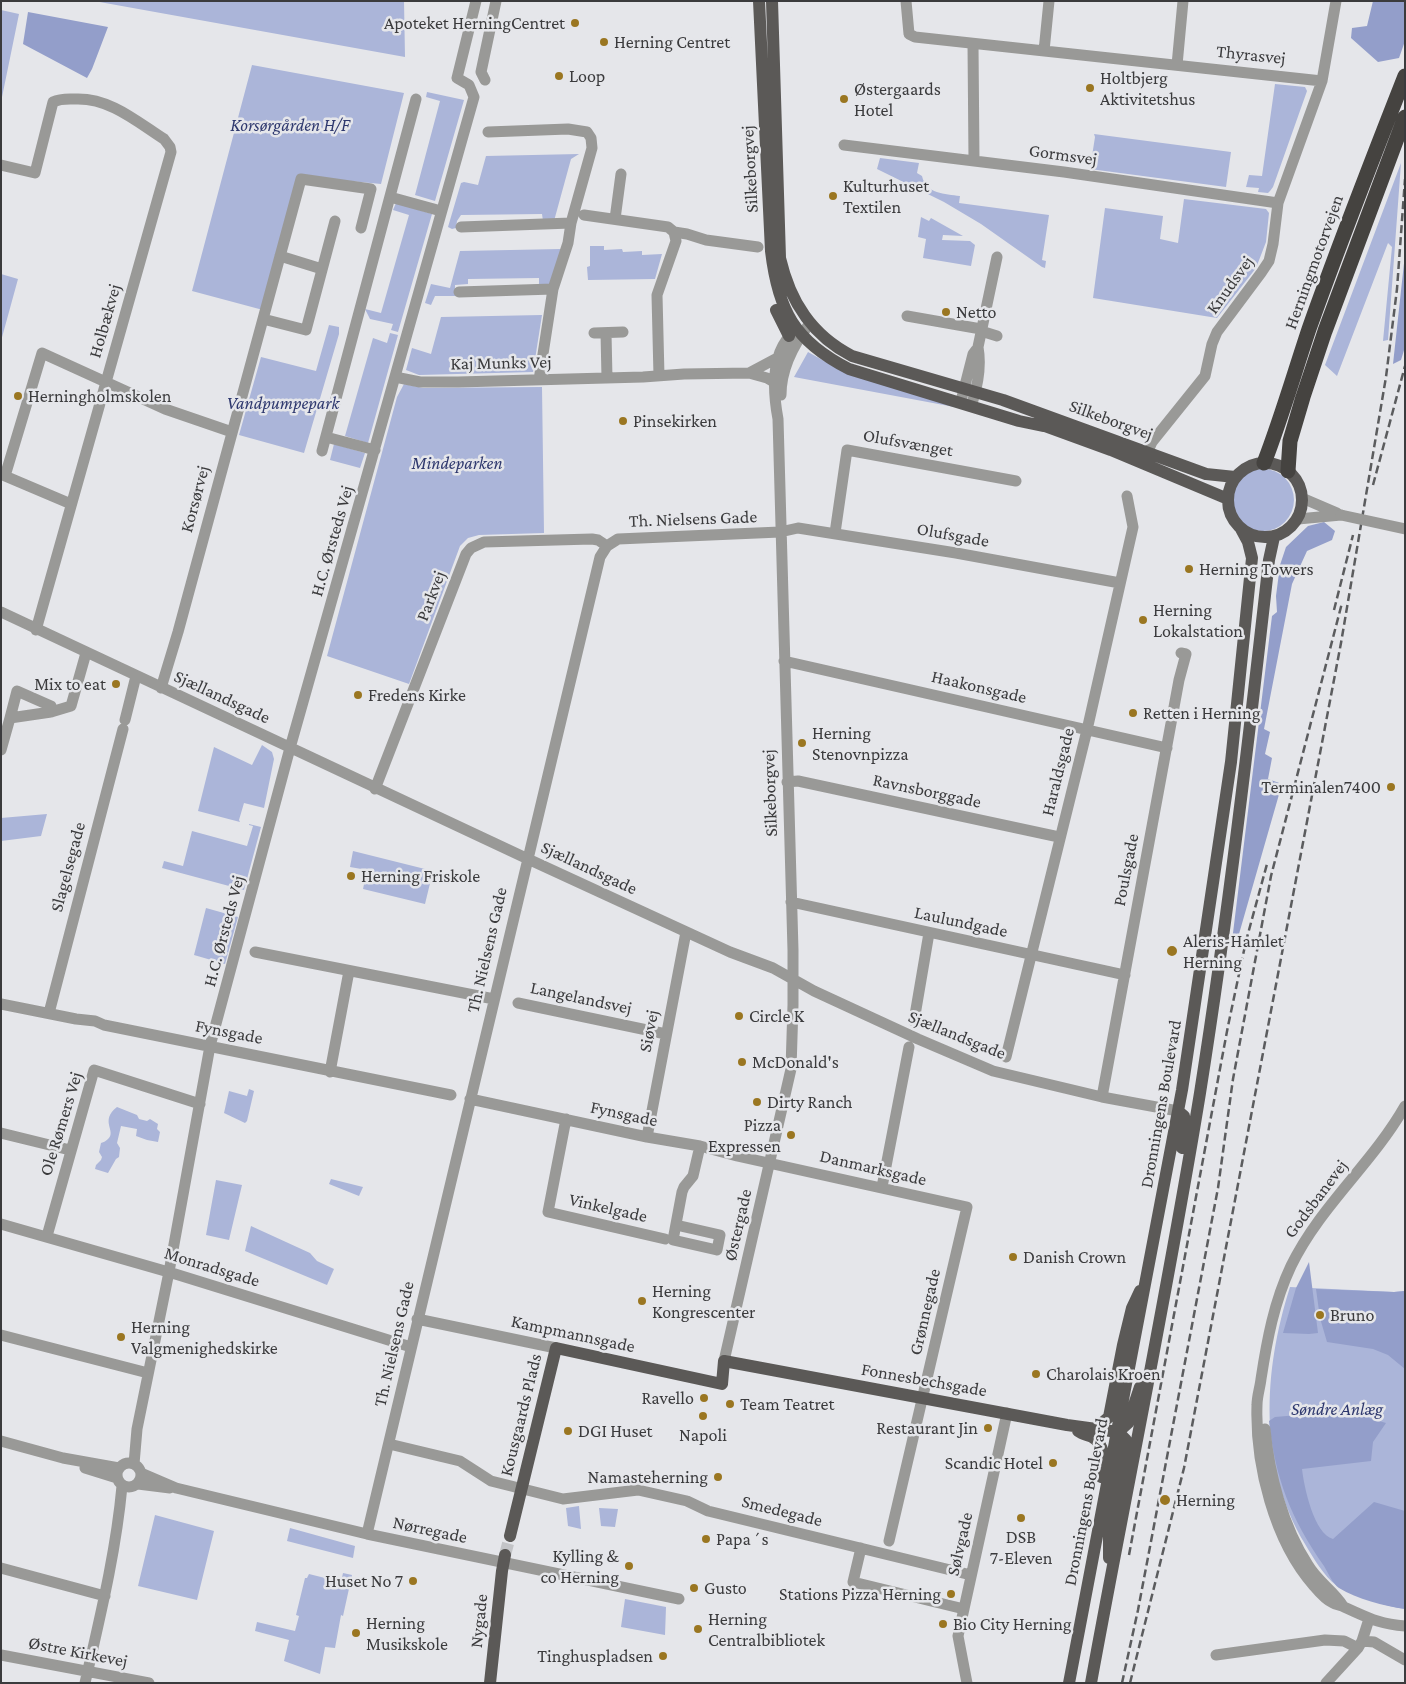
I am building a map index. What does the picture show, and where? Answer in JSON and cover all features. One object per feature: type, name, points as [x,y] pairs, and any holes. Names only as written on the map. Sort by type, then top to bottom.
[{"type":"highway","name":"Herningmotorvejen","points":[[1264,463],[1342,240],[1405,76]]},
{"type":"highway","name":"Herningmotorvejen","points":[[1288,471],[1290,441],[1303,396],[1331,313],[1405,117]]},
{"type":"main road","name":"Silkeborgvej","points":[[759,1],[771,250],[770,275],[772,295],[776,309],[796,333],[829,359],[862,374],[1019,421],[1044,426]]},
{"type":"main road","name":"Silkeborgvej","points":[[772,1],[780,258],[784,277],[810,323],[835,347],[852,356],[969,394],[1145,458],[1228,499]]},
{"type":"main road","name":"Silkeborgvej","points":[[862,374],[876,374],[969,394],[1044,426],[1111,450],[1206,474],[1235,478]]},
{"type":"main road","points":[[1264,463],[1281,466],[1288,471],[1298,483],[1302,498],[1302,508],[1298,519],[1287,530],[1274,537],[1262,538],[1251,535],[1241,529],[1231,515],[1228,499],[1229,491],[1235,478],[1245,468],[1264,463]]},
{"type":"main road","name":"Dronningens Boulevard","points":[[1069,1683],[1178,1111],[1210,910],[1231,762],[1252,558],[1248,542],[1241,529]]},
{"type":"main road","name":"Dronningens Boulevard","points":[[1091,1683],[1152,1364],[1200,1092],[1234,856],[1269,560],[1274,537]]},
{"type":"main road","points":[[1178,1111],[1190,1108],[1200,1092]]},
{"type":"main road","points":[[1178,1111],[1184,1116],[1185,1127],[1178,1175],[1181,1205]]},
{"type":"main road","points":[[1095,1429],[1109,1417],[1132,1308],[1148,1275]]},
{"type":"main road","name":"Kampmannsgade","points":[[556,1348],[722,1384]]},
{"type":"main road","name":"Kousgaards Plads","points":[[510,1536],[556,1348]]},
{"type":"main road","name":"Østergade","points":[[722,1384],[724,1361]]},
{"type":"main road","name":"Fonnesbechsgade","points":[[724,1361],[1067,1425],[1118,1432]]},
{"type":"main road","points":[[1108,1591],[1109,1536],[1126,1440],[1118,1432],[1128,1423],[1142,1376],[1152,1364]]},
{"type":"main road","points":[[1067,1425],[1099,1442],[1103,1451],[1103,1463],[1093,1528],[1096,1548]]},
{"type":"main road","name":"Nygade","points":[[490,1683],[504,1559]]},
{"type":"street","name":"H.C. Ørsteds Vej","points":[[87,1677],[168,1272],[210,1046],[290,748],[474,97],[469,85],[457,78],[476,1]]},
{"type":"street","points":[[485,80],[481,72],[496,1]]},
{"type":"street","name":"Thyrasvej","points":[[906,1],[909,34],[915,37],[1322,81]]},
{"type":"street","points":[[1044,50],[1049,1]]},
{"type":"street","points":[[1177,65],[1183,1]]},
{"type":"street","name":"Knudsvej","points":[[1145,458],[1158,435],[1205,376],[1212,344],[1217,332],[1269,261],[1278,203],[1322,81],[1336,1]]},
{"type":"street","points":[[973,44],[974,161]]},
{"type":"street","name":"Holbækvej","points":[[1,165],[36,173],[53,102],[60,99],[87,98],[111,105],[164,139],[170,147],[168,162],[36,630]]},
{"type":"street","points":[[322,451],[416,99]]},
{"type":"street","points":[[488,132],[568,129],[587,132],[591,138],[592,148],[571,223],[568,243],[553,289],[539,380]]},
{"type":"street","name":"Gormsvej","points":[[844,145],[1278,203]]},
{"type":"street","points":[[615,219],[621,174]]},
{"type":"street","name":"Korsørvej","points":[[161,688],[178,632],[301,179],[371,189],[361,228]]},
{"type":"street","points":[[390,197],[441,210]]},
{"type":"street","points":[[584,215],[668,227],[674,232],[685,233],[706,240],[758,247]]},
{"type":"street","points":[[263,319],[306,330],[335,221]]},
{"type":"street","points":[[461,227],[571,223]]},
{"type":"street","points":[[659,376],[657,295],[676,241],[674,232]]},
{"type":"street","points":[[280,256],[322,269]]},
{"type":"street","points":[[969,394],[979,354],[978,347],[981,330],[997,257]]},
{"type":"street","points":[[459,292],[553,289]]},
{"type":"street","points":[[908,316],[981,330],[997,336]]},
{"type":"street","name":"Silkeborgvej","points":[[771,1162],[791,1069],[793,980],[778,420],[774,382],[779,357],[796,333],[810,323]]},
{"type":"street","points":[[594,333],[623,332]]},
{"type":"street","points":[[606,333],[607,378]]},
{"type":"street","name":"Silkeborgvej","points":[[778,420],[784,374],[796,333]]},
{"type":"street","points":[[71,504],[4,476],[42,353],[165,409],[232,432]]},
{"type":"street","name":"Kaj Munks Vej","points":[[749,373],[779,357]]},
{"type":"street","name":"Kaj Munks Vej","points":[[395,377],[420,382],[749,373],[774,382]]},
{"type":"street","points":[[326,437],[375,450]]},
{"type":"street","name":"Olufsvænget","points":[[835,533],[847,450],[1016,481]]},
{"type":"street","name":"Haraldsgade","points":[[1006,1057],[1087,730],[1133,527],[1127,496]]},
{"type":"street","points":[[1302,498],[1341,515],[1405,529]]},
{"type":"street","points":[[1298,519],[1341,515]]},
{"type":"street","name":"Olufsgade","points":[[780,532],[798,528],[835,533],[1120,584]]},
{"type":"street","name":"Th. Nielsens Gade","points":[[367,1534],[600,557],[606,546],[618,539],[780,532]]},
{"type":"street","name":"Parkvej","points":[[375,789],[466,554],[471,548],[484,542],[592,539],[598,540],[606,546]]},
{"type":"street","name":"Sjællandsgade","points":[[1,612],[375,789],[686,932],[773,968],[820,994],[918,1039],[993,1070],[1102,1097],[1178,1111]]},
{"type":"street","points":[[10,718],[51,712],[71,706],[86,653]]},
{"type":"street","name":"Poulsgade","points":[[1102,1097],[1186,654],[1181,653]]},
{"type":"street","name":"Haakonsgade","points":[[784,661],[1167,748]]},
{"type":"street","name":"Slagelsegade","points":[[49,1013],[136,676]]},
{"type":"street","points":[[1,750],[18,691],[51,706],[51,712]]},
{"type":"street","name":"Ravnsborggade","points":[[787,782],[798,781],[1059,837]]},
{"type":"street","name":"Laulundgade","points":[[790,902],[1124,975]]},
{"type":"street","name":"Siøvej","points":[[647,1138],[686,932]]},
{"type":"street","points":[[914,1021],[929,933]]},
{"type":"street","points":[[255,952],[494,999]]},
{"type":"street","points":[[330,1072],[349,971]]},
{"type":"street","name":"Langelandsvej","points":[[518,1003],[666,1034]]},
{"type":"street","name":"Fynsgade","points":[[1,1004],[76,1019],[91,1020],[104,1025],[451,1095]]},
{"type":"street","points":[[882,1187],[909,1048]]},
{"type":"street","name":"Ole Rømers Vej","points":[[47,1236],[94,1070],[200,1104]]},
{"type":"street","name":"Fynsgade","points":[[470,1098],[647,1138],[700,1146],[771,1162]]},
{"type":"street","name":"Godsbanevej","points":[[1405,1106],[1381,1143],[1333,1201],[1302,1245],[1280,1293],[1266,1342],[1261,1380],[1270,1468],[1281,1508],[1308,1566],[1326,1587],[1337,1596],[1343,1606],[1369,1619],[1405,1626]]},
{"type":"street","name":"Vinkelgade","points":[[566,1119],[548,1212],[665,1240]]},
{"type":"street","points":[[1,1133],[70,1150]]},
{"type":"street","points":[[676,1225],[682,1192],[693,1176],[700,1146]]},
{"type":"street","name":"Danmarksgade","points":[[771,1162],[967,1207]]},
{"type":"street","name":"Østergade","points":[[724,1361],[771,1162]]},
{"type":"street","name":"Grønnegade","points":[[889,1541],[967,1207]]},
{"type":"street","name":"Monradsgade","points":[[1,1224],[168,1272],[412,1347]]},
{"type":"street","name":"Kampmannsgade","points":[[417,1318],[556,1348]]},
{"type":"street","points":[[1,1335],[148,1373]]},
{"type":"street","name":"Sølvgade","points":[[966,1683],[958,1636],[1007,1413]]},
{"type":"street","name":"Nørregade","points":[[1,1441],[176,1488],[367,1534],[504,1559],[679,1599]]},
{"type":"street","name":"Kousgaards Plads","points":[[389,1444],[460,1461],[491,1481],[563,1499],[638,1490],[687,1501],[696,1505]]},
{"type":"street","name":"Smedegade","points":[[696,1505],[708,1510],[971,1575]]},
{"type":"street","points":[[861,1548],[853,1582],[964,1609]]},
{"type":"street","points":[[1,1568],[104,1596]]},
{"type":"street","points":[[1326,1683],[1360,1645],[1369,1619]]},
{"type":"street","points":[[1216,1655],[1325,1640],[1344,1641],[1360,1645],[1374,1642],[1405,1660]]},
{"type":"street","name":"Østre Kirkevej","points":[[1,1655],[87,1677],[149,1683]]},
{"type":"green space","points":[[94,1],[404,1],[405,57]]},
{"type":"green space","points":[[1,10],[19,14],[1,102]]},
{"type":"green space","name":"Korsørgården H/F","points":[[252,65],[404,93],[381,184],[298,176],[263,310],[192,291]]},
{"type":"green space","points":[[1275,84],[1305,87],[1307,91],[1273,187],[1268,193],[1258,192],[1259,188],[1246,187],[1249,175],[1262,176]]},
{"type":"green space","points":[[427,92],[464,100],[435,201],[415,195],[440,101],[426,97]]},
{"type":"green space","points":[[1094,134],[1231,152],[1226,187],[1090,169]]},
{"type":"green space","points":[[579,154],[571,159],[554,221],[543,221],[542,214],[461,215],[457,221],[456,228],[448,227],[461,183],[478,185],[486,156]]},
{"type":"green space","points":[[880,158],[919,163],[917,173],[922,176],[924,182],[932,190],[948,195],[960,196],[959,203],[1049,215],[1042,260],[1046,261],[1045,268],[981,224],[944,202],[877,169]]},
{"type":"green space","points":[[1401,163],[1388,340],[1383,341],[1392,247],[1388,243],[1337,376],[1325,365]]},
{"type":"green space","points":[[1184,199],[1266,209],[1269,213],[1266,242],[1256,268],[1217,318],[1093,298],[1105,208],[1163,216],[1160,239],[1178,243]]},
{"type":"green space","points":[[396,203],[432,214],[398,332],[391,330],[393,324],[370,319],[365,309],[381,313],[409,215],[393,210]]},
{"type":"green space","points":[[921,217],[929,221],[931,218],[963,236],[943,235],[942,240],[970,241],[975,245],[971,266],[923,258],[926,239],[918,237]]},
{"type":"green space","points":[[590,246],[604,246],[604,250],[622,249],[623,252],[642,251],[642,255],[662,254],[655,279],[588,280],[587,267],[590,266]]},
{"type":"green space","points":[[561,249],[550,285],[539,286],[539,278],[468,279],[468,284],[455,285],[455,296],[435,296],[431,305],[425,303],[431,284],[450,288],[460,251]]},
{"type":"green space","points":[[1,274],[18,279],[1,341]]},
{"type":"green space","points":[[542,315],[533,372],[419,375],[406,370],[412,348],[431,354],[441,317]]},
{"type":"green space","name":"Vandpumpepark","points":[[329,325],[339,327],[339,334],[304,453],[239,435],[261,357],[316,371]]},
{"type":"green space","points":[[390,333],[398,335],[368,443],[345,436],[373,338],[387,343]]},
{"type":"green space","points":[[808,352],[844,372],[965,409],[794,377]]},
{"type":"green space","name":"Mindeparken","points":[[404,384],[423,388],[542,387],[544,533],[479,535],[468,538],[460,546],[409,684],[327,656],[397,397]]},
{"type":"green space","points":[[334,444],[365,453],[360,468],[330,460]]},
{"type":"green space","points":[[1257,469],[1269,469],[1285,478],[1292,488],[1294,500],[1292,512],[1285,522],[1269,531],[1257,531],[1246,526],[1237,517],[1232,506],[1232,494],[1237,483],[1246,474]]},
{"type":"green space","points":[[262,745],[272,752],[274,759],[264,808],[244,803],[240,822],[198,811],[214,747],[252,765]]},
{"type":"green space","points":[[47,814],[41,836],[1,841],[1,818]]},
{"type":"green space","points":[[249,824],[261,827],[244,890],[162,868],[164,861],[183,866],[192,831],[247,846],[253,826]]},
{"type":"green space","points":[[353,851],[433,871],[425,904],[363,889],[367,870],[350,867]]},
{"type":"green space","points":[[206,908],[238,917],[225,964],[194,955]]},
{"type":"green space","points":[[249,1089],[254,1091],[245,1123],[224,1113],[229,1091],[247,1096]]},
{"type":"green space","points":[[117,1107],[137,1115],[139,1119],[147,1121],[150,1119],[158,1124],[157,1129],[160,1132],[158,1142],[136,1136],[137,1129],[121,1126],[117,1143],[120,1148],[119,1157],[108,1173],[95,1169],[102,1157],[99,1152],[101,1143],[111,1133],[109,1117]]},
{"type":"green space","points":[[331,1179],[363,1187],[359,1196],[329,1184]]},
{"type":"green space","points":[[216,1180],[242,1185],[229,1240],[206,1235]]},
{"type":"green space","points":[[251,1226],[310,1253],[317,1261],[334,1269],[327,1285],[245,1251]]},
{"type":"green space","name":"Søndre Anlæg","points":[[1290,1287],[1405,1291],[1405,1609],[1377,1602],[1337,1586],[1327,1577],[1315,1561],[1290,1514],[1279,1482],[1272,1450],[1270,1385],[1274,1352]]},
{"type":"green space","points":[[579,1506],[581,1529],[568,1526],[566,1508]]},
{"type":"green space","points":[[599,1508],[618,1509],[615,1527],[601,1526]]},
{"type":"green space","points":[[155,1515],[214,1531],[197,1600],[138,1586]]},
{"type":"green space","points":[[290,1528],[355,1546],[353,1558],[287,1541]]},
{"type":"green space","points":[[343,1573],[352,1575],[343,1616],[341,1615],[335,1648],[325,1647],[320,1674],[284,1661],[289,1640],[255,1631],[257,1622],[295,1631],[299,1616],[296,1615],[305,1578],[309,1574],[341,1582]]},
{"type":"green space","points":[[625,1599],[666,1607],[665,1635],[621,1627]]},
{"type":"shaded area","points":[[1373,1],[1405,1],[1405,41],[1399,58],[1378,62],[1351,38],[1352,28],[1367,26]]},
{"type":"shaded area","points":[[28,12],[108,27],[87,78],[23,44]]},
{"type":"shaded area","points":[[1405,254],[1405,347],[1401,360],[1393,364]]},
{"type":"shaded area","points":[[1324,522],[1335,531],[1332,540],[1307,551],[1292,584],[1264,729],[1270,732],[1265,754],[1272,758],[1268,779],[1282,784],[1237,941],[1232,941],[1272,616],[1277,612],[1276,596],[1280,565],[1286,547],[1308,526]]},
{"type":"shaded area","points":[[1309,1262],[1318,1333],[1283,1333],[1296,1288]]},
{"type":"shaded area","points":[[1316,1289],[1405,1291],[1405,1369],[1388,1355],[1373,1349],[1327,1342],[1320,1318]]},
{"type":"shaded area","points":[[1345,1411],[1386,1423],[1373,1442],[1371,1461],[1302,1469],[1311,1509],[1320,1528],[1333,1539],[1374,1502],[1405,1511],[1405,1609],[1362,1599],[1337,1586],[1302,1532],[1280,1480],[1269,1421],[1275,1417]]},
{"type":"tunnel","points":[[505,1555],[510,1536]]},
{"type":"railway","points":[[1130,1683],[1184,1468],[1341,643],[1386,377],[1397,289],[1405,179]]},
{"type":"railway","points":[[1373,485],[1405,366]]},
{"type":"railway","points":[[1334,610],[1353,535]]},
{"type":"railway","points":[[1122,1683],[1138,1610],[1218,1188],[1233,1079],[1271,876],[1342,603]]},
{"type":"railway","points":[[1129,1555],[1228,1026],[1246,941],[1267,864]]},
{"type":"place","name":"Apoteket HerningCentret","points":[[575,23]]},
{"type":"place","name":"Herning Centret","points":[[604,42]]},
{"type":"place","name":"Loop","points":[[559,76]]},
{"type":"place","name":"Holtbjerg Aktivitetshus","points":[[1090,88]]},
{"type":"place","name":"Østergaards Hotel","points":[[844,99]]},
{"type":"place","name":"Kulturhuset Textilen","points":[[833,196]]},
{"type":"place","name":"Netto","points":[[946,312]]},
{"type":"place","name":"Herningholmskolen","points":[[18,396]]},
{"type":"place","name":"Pinsekirken","points":[[623,421]]},
{"type":"place","name":"Herning Towers","points":[[1189,569]]},
{"type":"place","name":"Herning Lokalstation","points":[[1143,620]]},
{"type":"place","name":"Mix to eat","points":[[116,684]]},
{"type":"place","name":"Fredens Kirke","points":[[358,695]]},
{"type":"place","name":"Retten i Herning","points":[[1133,713]]},
{"type":"place","name":"Herning Stenovnpizza","points":[[802,743]]},
{"type":"place","name":"Terminalen7400","points":[[1391,787]]},
{"type":"place","name":"Herning Friskole","points":[[351,876]]},
{"type":"place","name":"Aleris-Hamlet Herning","points":[[1172,951]]},
{"type":"place","name":"Circle K","points":[[739,1016]]},
{"type":"place","name":"McDonald's","points":[[742,1062]]},
{"type":"place","name":"Dirty Ranch","points":[[757,1102]]},
{"type":"place","name":"Pizza Expressen","points":[[791,1135]]},
{"type":"place","name":"Danish Crown","points":[[1013,1257]]},
{"type":"place","name":"Herning Kongrescenter","points":[[642,1301]]},
{"type":"place","name":"Bruno","points":[[1320,1315]]},
{"type":"place","name":"Herning Valgmenighedskirke","points":[[121,1337]]},
{"type":"place","name":"Charolais Kroen","points":[[1036,1374]]},
{"type":"place","name":"Ravello","points":[[704,1398]]},
{"type":"place","name":"Team Teatret","points":[[730,1404]]},
{"type":"place","name":"Napoli","points":[[703,1416]]},
{"type":"place","name":"Restaurant Jin","points":[[988,1428]]},
{"type":"place","name":"DGI Huset","points":[[568,1431]]},
{"type":"place","name":"Scandic Hotel","points":[[1053,1463]]},
{"type":"place","name":"Namasteherning","points":[[718,1477]]},
{"type":"place","name":"Herning","points":[[1165,1500]]},
{"type":"place","name":"DSB 7-Eleven","points":[[1021,1518]]},
{"type":"place","name":"Papa´s","points":[[706,1539]]},
{"type":"place","name":"Kylling & co Herning","points":[[629,1566]]},
{"type":"place","name":"Huset No 7","points":[[413,1581]]},
{"type":"place","name":"Gusto","points":[[694,1588]]},
{"type":"place","name":"Stations Pizza Herning","points":[[951,1594]]},
{"type":"place","name":"Bio City Herning","points":[[943,1624]]},
{"type":"place","name":"Herning Centralbibliotek","points":[[698,1629]]},
{"type":"place","name":"Herning Musikskole","points":[[356,1633]]},
{"type":"place","name":"Tinghuspladsen","points":[[663,1656]]}]
